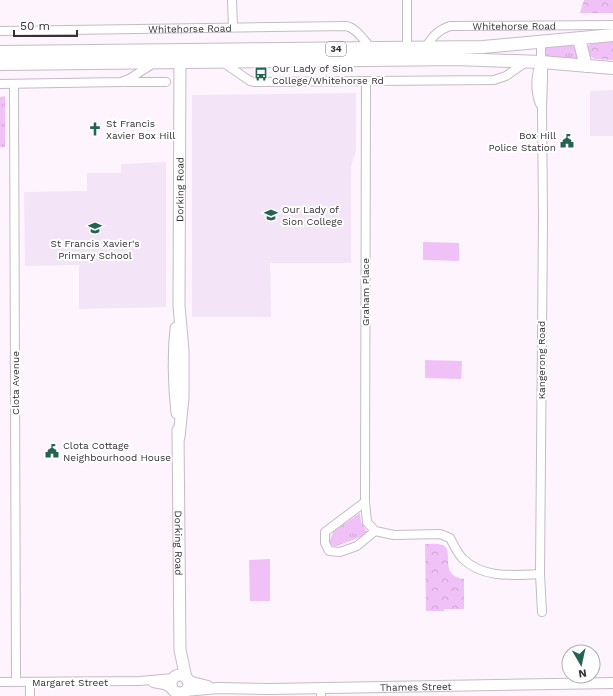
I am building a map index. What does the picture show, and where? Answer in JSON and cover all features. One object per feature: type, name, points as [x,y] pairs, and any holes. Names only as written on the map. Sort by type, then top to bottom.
[{"type":"main road","name":"Whitehorse Road","points":[[0,64],[156,62],[180,56],[221,61],[407,54],[426,47],[483,47],[541,43],[613,35]]},
{"type":"main road","points":[[579,39],[586,66]]},
{"type":"main road","name":"Whitehorse Road","points":[[0,52],[180,56],[371,48],[407,54],[613,68]]},
{"type":"main road","name":"Dorking Road","points":[[178,689],[180,650],[179,379],[174,346],[179,306],[180,56]]},
{"type":"main road","name":"Dorking Road","points":[[180,650],[186,679]]},
{"type":"main road","points":[[178,689],[179,676],[186,679]]},
{"type":"street","points":[[232,0],[232,27]]},
{"type":"street","points":[[407,0],[407,54]]},
{"type":"street","points":[[577,24],[579,39]]},
{"type":"street","name":"Whitehorse Road","points":[[426,47],[431,38],[437,32],[450,26],[577,24],[613,25]]},
{"type":"street","name":"Whitehorse Road","points":[[0,31],[346,26],[351,27],[371,48]]},
{"type":"street","name":"Kangerong Road","points":[[541,43],[541,62],[543,69],[540,574],[542,612]]},
{"type":"street","points":[[221,61],[250,81],[494,80],[506,76],[526,62]]},
{"type":"street","name":"Whitehorse Road","points":[[121,82],[129,79],[156,62]]},
{"type":"street","name":"Graham Place","points":[[366,81],[365,502],[367,522],[375,531]]},
{"type":"street","name":"Whitehorse Road","points":[[0,84],[166,82]]},
{"type":"street","name":"Clota Avenue","points":[[14,84],[16,682]]},
{"type":"street","points":[[365,502],[325,532],[325,543],[329,550],[340,552],[357,546],[375,531],[394,535],[440,534],[450,538],[463,560],[478,569],[498,575],[540,574]]},
{"type":"street","name":"Thames Street","points":[[186,679],[192,682],[218,688]]},
{"type":"street","name":"Margaret Street","points":[[0,682],[140,681],[178,689]]},
{"type":"street","points":[[30,682],[30,696]]},
{"type":"street","name":"Thames Street","points":[[178,689],[270,689],[321,692],[613,683]]},
{"type":"shaded area","points":[[613,90],[613,136],[590,136],[590,91]]},
{"type":"shaded area","name":"Our Lady of Sion College","points":[[356,93],[356,151],[351,167],[351,263],[270,263],[271,317],[192,317],[192,95]]},
{"type":"shaded area","name":"St Francis Xavier's Primary School","points":[[166,162],[166,307],[79,309],[79,265],[25,266],[24,192],[87,191],[87,173],[121,173],[121,164]]},
{"type":"green space","points":[[584,0],[613,0],[613,13],[580,13]]},
{"type":"green space","points":[[613,41],[613,60],[595,59],[588,55],[586,48],[590,44]]},
{"type":"green space","points":[[574,44],[578,58],[567,59],[546,57],[546,47]]},
{"type":"green space","points":[[5,96],[5,147],[0,147],[0,97]]},
{"type":"green space","points":[[423,242],[459,243],[459,261],[423,260]]},
{"type":"green space","points":[[425,360],[462,361],[461,379],[425,378]]},
{"type":"green space","points":[[360,513],[361,522],[368,533],[334,547],[329,542],[334,531]]},
{"type":"green space","points":[[425,544],[438,544],[446,547],[451,573],[456,577],[464,579],[464,609],[426,611]]},
{"type":"green space","points":[[270,559],[270,601],[250,601],[249,560]]},
{"type":"place","name":"Our Lady of Sion College/Whitehorse Rd","points":[[261,74]]},
{"type":"place","name":"St Francis Xavier Box Hill","points":[[95,129]]},
{"type":"place","name":"Box Hill Police Station","points":[[567,141]]},
{"type":"place","name":"Our Lady of Sion College","points":[[271,215]]},
{"type":"place","name":"St Francis Xavier's Primary School","points":[[95,228]]},
{"type":"place","name":"Clota Cottage Neighbourhood House","points":[[52,451]]}]
